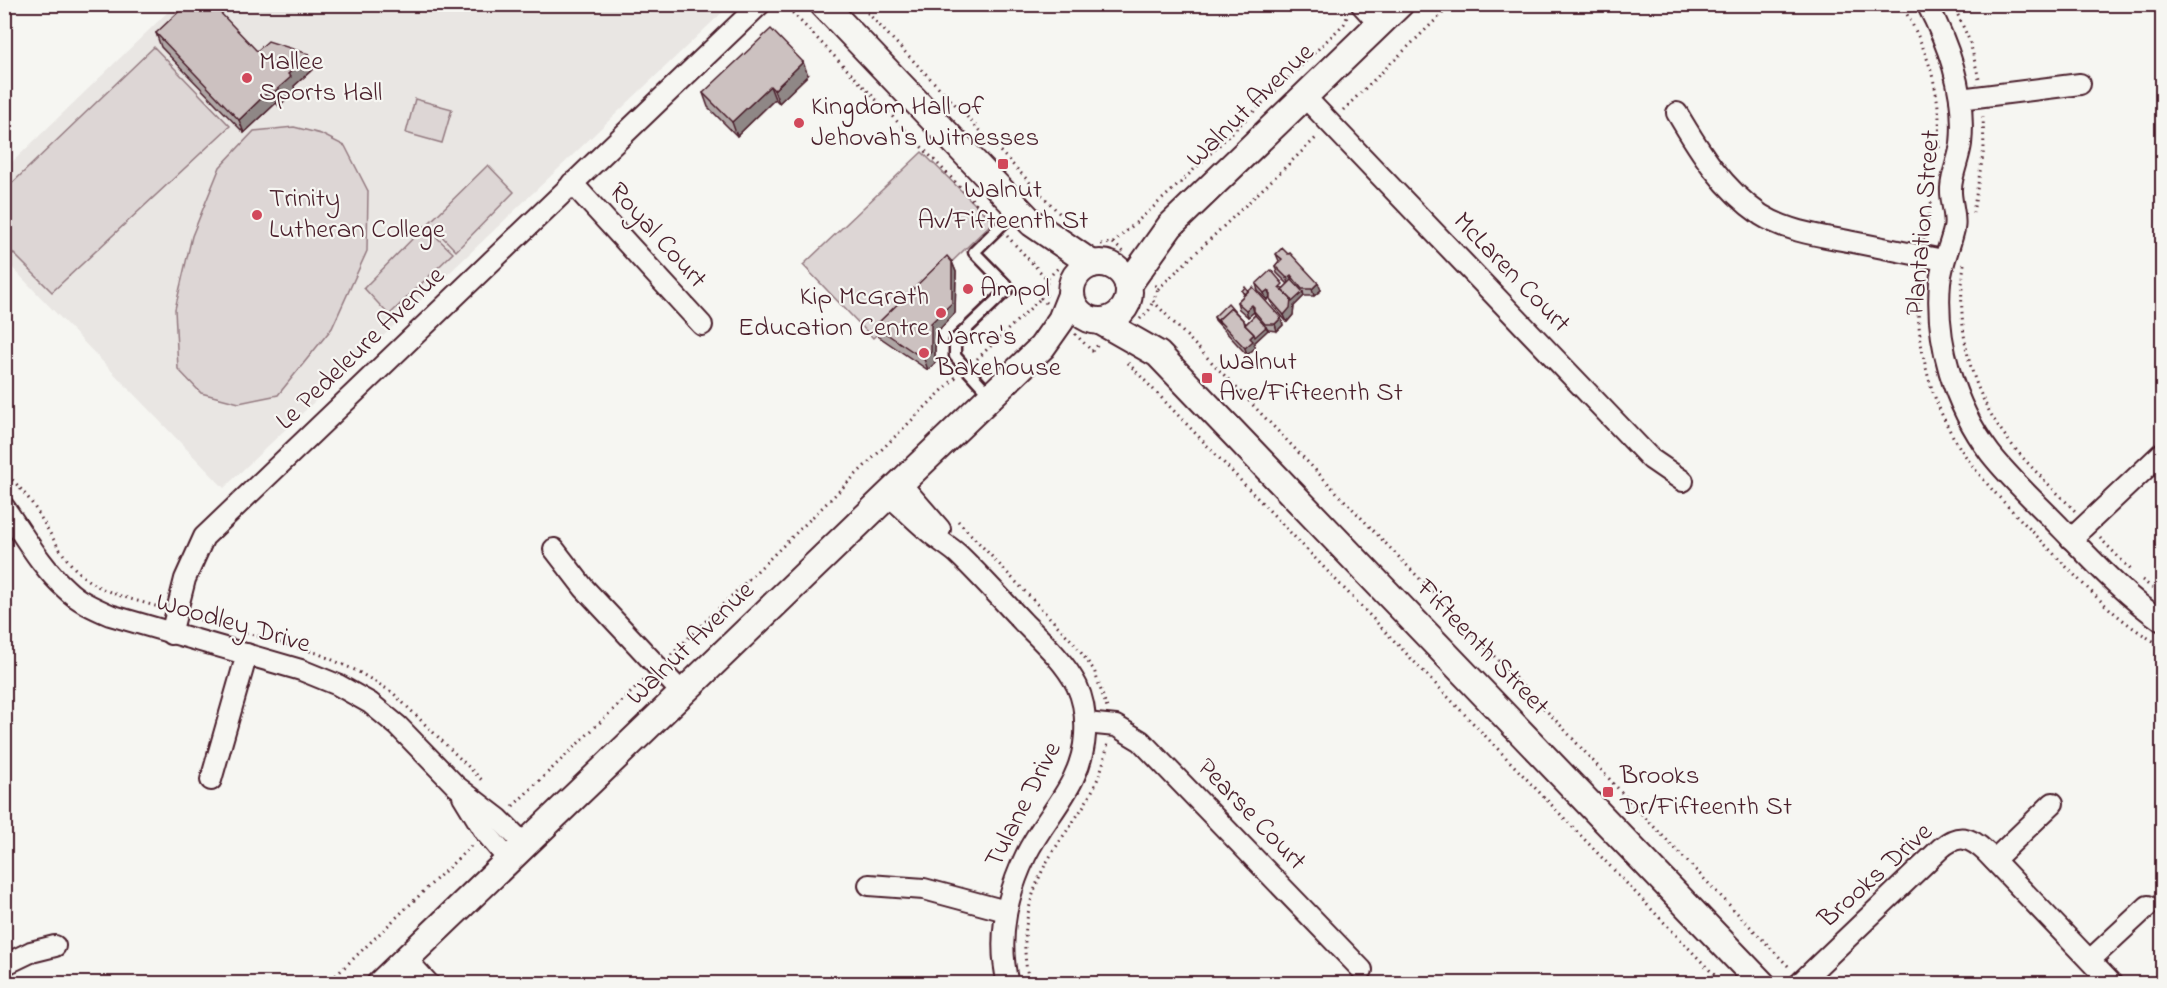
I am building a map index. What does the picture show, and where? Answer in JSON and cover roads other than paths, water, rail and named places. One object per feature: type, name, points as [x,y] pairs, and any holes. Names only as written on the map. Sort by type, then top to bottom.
[{"type":"street","name":"Le Pedeleure Avenue","points":[[171,634],[185,579],[204,537],[760,4]]},
{"type":"street","name":"Fifteenth Street","points":[[823,4],[1025,216],[1060,266],[1074,304],[1086,317],[1087,326],[1158,354]]},
{"type":"street","name":"Walnut Avenue","points":[[397,974],[517,852],[1042,347],[1116,315],[1122,310],[1116,265],[1170,226],[1400,4]]},
{"type":"street","name":"Plantation Street","points":[[1927,4],[1948,48],[1960,99],[1961,144],[1951,190],[1954,229],[1943,260],[1939,296],[1943,344],[1948,367],[1965,412],[1991,454],[2071,539],[2137,604],[2163,621]]},
{"type":"street","points":[[1353,8],[1379,24]]},
{"type":"street","points":[[1960,99],[2080,84]]},
{"type":"street","name":"McLaren Court","points":[[1304,96],[1651,459],[1683,481]]},
{"type":"street","points":[[1677,113],[1699,151],[1714,171],[1734,193],[1763,216],[1783,226],[1920,264],[1943,260]]},
{"type":"street","name":"Royal Court","points":[[572,183],[702,325]]},
{"type":"street","name":"Fifteenth Street","points":[[1025,216],[1116,265],[1158,354],[1762,984]]},
{"type":"street","points":[[1071,292],[1077,274],[1116,265]]},
{"type":"street","points":[[2071,539],[2163,453]]},
{"type":"street","name":"Tulane Drive","points":[[894,489],[935,521],[957,553],[1064,665],[1077,686],[1084,708],[1086,723],[1084,753],[1080,766],[1071,785],[1027,853],[1013,883],[1005,911],[1003,948],[1008,984]]},
{"type":"street","name":"Woodley Drive","points":[[4,507],[54,578],[67,591],[87,604],[110,615],[310,674],[338,685],[369,703],[398,726],[517,852]]},
{"type":"street","points":[[554,549],[584,588],[682,694]]},
{"type":"street","points":[[211,780],[247,654]]},
{"type":"street","name":"Pearse Court","points":[[1086,723],[1108,724],[1141,741],[1362,970]]},
{"type":"street","points":[[1994,860],[2053,803]]},
{"type":"street","name":"Brooks Drive","points":[[1801,982],[1949,842],[1958,838],[1978,845],[1994,860],[2112,984]]},
{"type":"street","points":[[869,885],[924,889],[1005,911]]},
{"type":"street","points":[[2090,960],[2148,906]]},
{"type":"street","points":[[4,965],[31,952],[55,946]]},
{"type":"street","points":[[397,974],[429,984]]},
{"type":"lane","points":[[991,396],[955,356],[955,340],[1009,288],[974,252],[999,228],[1025,216]]},
{"type":"place","name":"Mallee Sports Hall","points":[[247,78]]},
{"type":"place","name":"Kingdom Hall of Jehovah's Witnesses","points":[[799,123]]},
{"type":"place","name":"Walnut Av/Fifteenth St","points":[[1003,164]]},
{"type":"place","name":"Trinity Lutheran College","points":[[257,215]]},
{"type":"place","name":"Ampol","points":[[968,289]]},
{"type":"place","name":"Kip McGrath Education Centre","points":[[941,313]]},
{"type":"place","name":"Narra's Bakehouse","points":[[924,353]]},
{"type":"place","name":"Walnut Ave/Fifteenth St","points":[[1207,378]]},
{"type":"place","name":"Brooks Dr/Fifteenth St","points":[[1608,792]]}]
